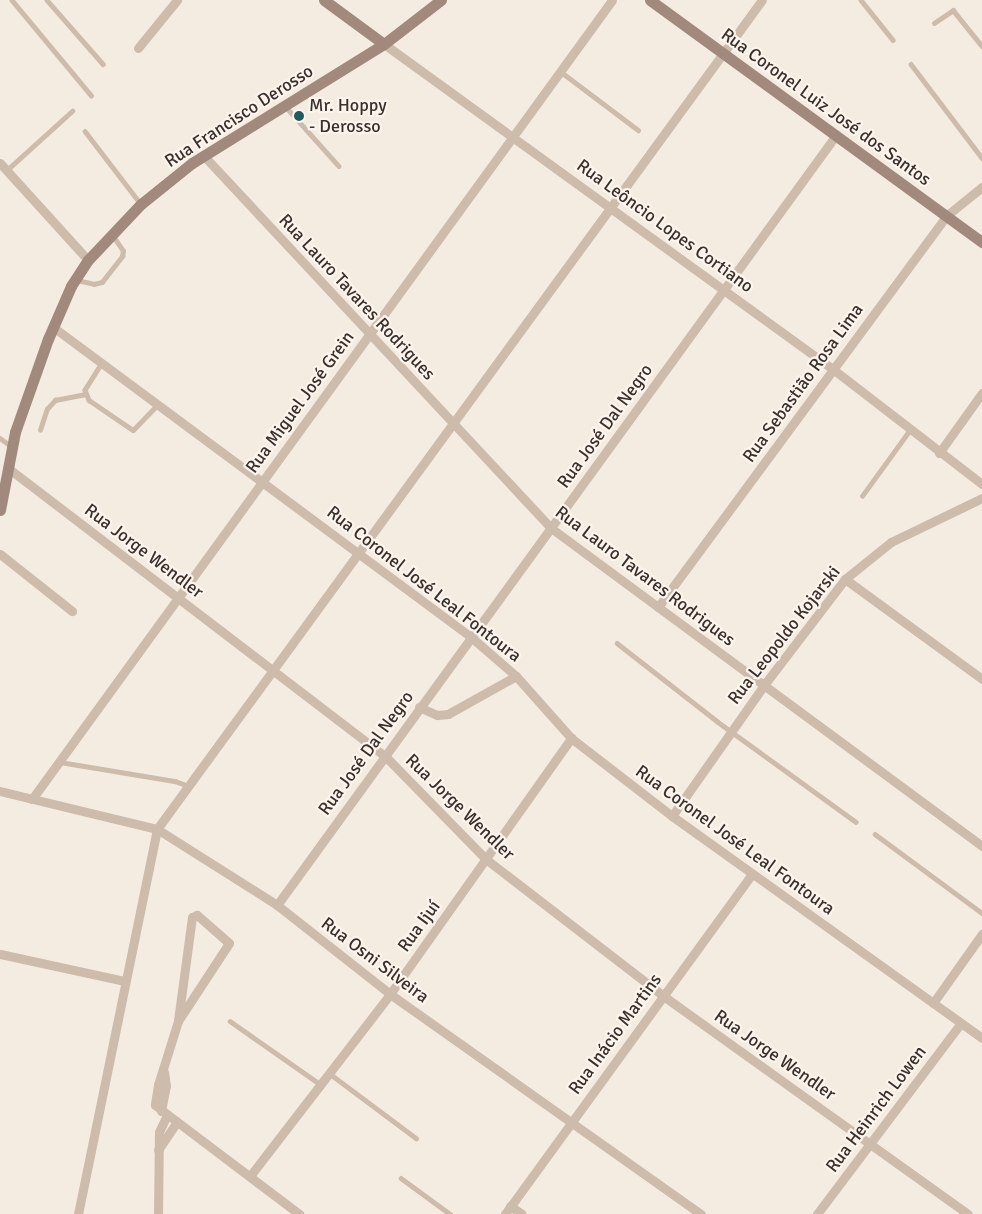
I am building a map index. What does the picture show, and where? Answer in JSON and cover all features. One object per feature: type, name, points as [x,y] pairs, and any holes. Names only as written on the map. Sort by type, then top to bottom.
[{"type":"main road","name":"Rua Leôncio Lopes Cortiano","points":[[324,0],[384,44]]},
{"type":"main road","name":"Rua Francisco Derosso","points":[[0,510],[12,447],[54,327],[75,279],[88,260],[141,204],[204,156],[384,44],[441,0]]},
{"type":"main road","name":"Rua Coronel Luiz José dos Santos","points":[[650,0],[982,242]]},
{"type":"street","points":[[138,48],[177,0]]},
{"type":"street","name":"Rua Miguel José Grein","points":[[32,799],[612,0]]},
{"type":"street","points":[[78,1214],[157,829],[361,553],[762,0]]},
{"type":"street","name":"Rua Leôncio Lopes Cortiano","points":[[384,44],[834,370],[909,431],[982,484]]},
{"type":"street","name":"Rua José Dal Negro","points":[[278,905],[384,755],[836,135]]},
{"type":"street","name":"Rua Lauro Tavares Rodrigues","points":[[204,156],[551,528],[982,846]]},
{"type":"street","points":[[0,163],[3,174],[88,260]]},
{"type":"street","name":"Rua Sebastião Rosa Lima","points":[[658,607],[946,216],[982,187]]},
{"type":"street","name":"Rua Coronel José Leal Fontoura","points":[[54,327],[262,482],[361,553],[471,638],[516,676],[571,738],[672,816],[982,1038]]},
{"type":"street","points":[[939,453],[982,393]]},
{"type":"street","name":"Rua Jorge Wendler","points":[[8,468],[384,755],[487,860],[662,995],[870,1142],[968,1214]]},
{"type":"street","name":"Rua Leopoldo Kojarski","points":[[672,816],[764,685],[845,579],[891,542],[982,498]]},
{"type":"street","points":[[0,554],[72,611]]},
{"type":"street","points":[[845,579],[981,676]]},
{"type":"street","points":[[419,707],[438,715],[448,714],[516,676]]},
{"type":"street","name":"Rua Ijuí","points":[[250,1176],[390,994],[487,860],[571,738]]},
{"type":"street","name":"Rua Osni Silveira","points":[[0,791],[157,829],[278,905],[390,994],[572,1120],[701,1214]]},
{"type":"street","name":"Rua Inácio Martins","points":[[507,1210],[752,874]]},
{"type":"street","points":[[158,1214],[158,1150],[164,1067],[178,1021],[192,917],[197,915],[229,943],[178,1021]]},
{"type":"street","points":[[933,1003],[982,934]]},
{"type":"street","points":[[0,954],[126,981]]},
{"type":"street","name":"Rua Heinrich Lowen","points":[[816,1214],[961,1023]]},
{"type":"street","points":[[161,1110],[250,1176],[286,1210],[299,1214]]},
{"type":"street","points":[[158,1150],[177,1122]]},
{"type":"street","points":[[507,1210],[522,1214]]},
{"type":"lane","points":[[12,0],[91,95]]},
{"type":"lane","points":[[47,0],[103,64]]},
{"type":"lane","points":[[861,0],[893,40]]},
{"type":"lane","points":[[934,23],[953,10],[982,46]]},
{"type":"lane","points":[[911,64],[982,158]]},
{"type":"lane","points":[[560,71],[638,130]]},
{"type":"lane","points":[[285,106],[339,166]]},
{"type":"lane","points":[[3,174],[72,111]]},
{"type":"lane","points":[[85,131],[141,204]]},
{"type":"lane","points":[[75,279],[94,284],[102,282],[122,256],[123,250],[112,235]]},
{"type":"lane","points":[[85,394],[102,363]]},
{"type":"lane","points":[[40,430],[47,409],[55,400],[85,394],[133,430],[158,404]]},
{"type":"lane","points":[[862,496],[909,431]]},
{"type":"lane","points":[[0,438],[12,447]]},
{"type":"lane","points":[[617,643],[856,822]]},
{"type":"lane","points":[[58,762],[175,781],[189,786]]},
{"type":"lane","points":[[875,834],[982,913]]},
{"type":"lane","points":[[230,1021],[320,1084]]},
{"type":"lane","points":[[329,1073],[416,1138]]},
{"type":"lane","points":[[401,1178],[450,1214]]},
{"type":"place","name":"Mr. Hoppy - Derosso","points":[[299,116]]}]
